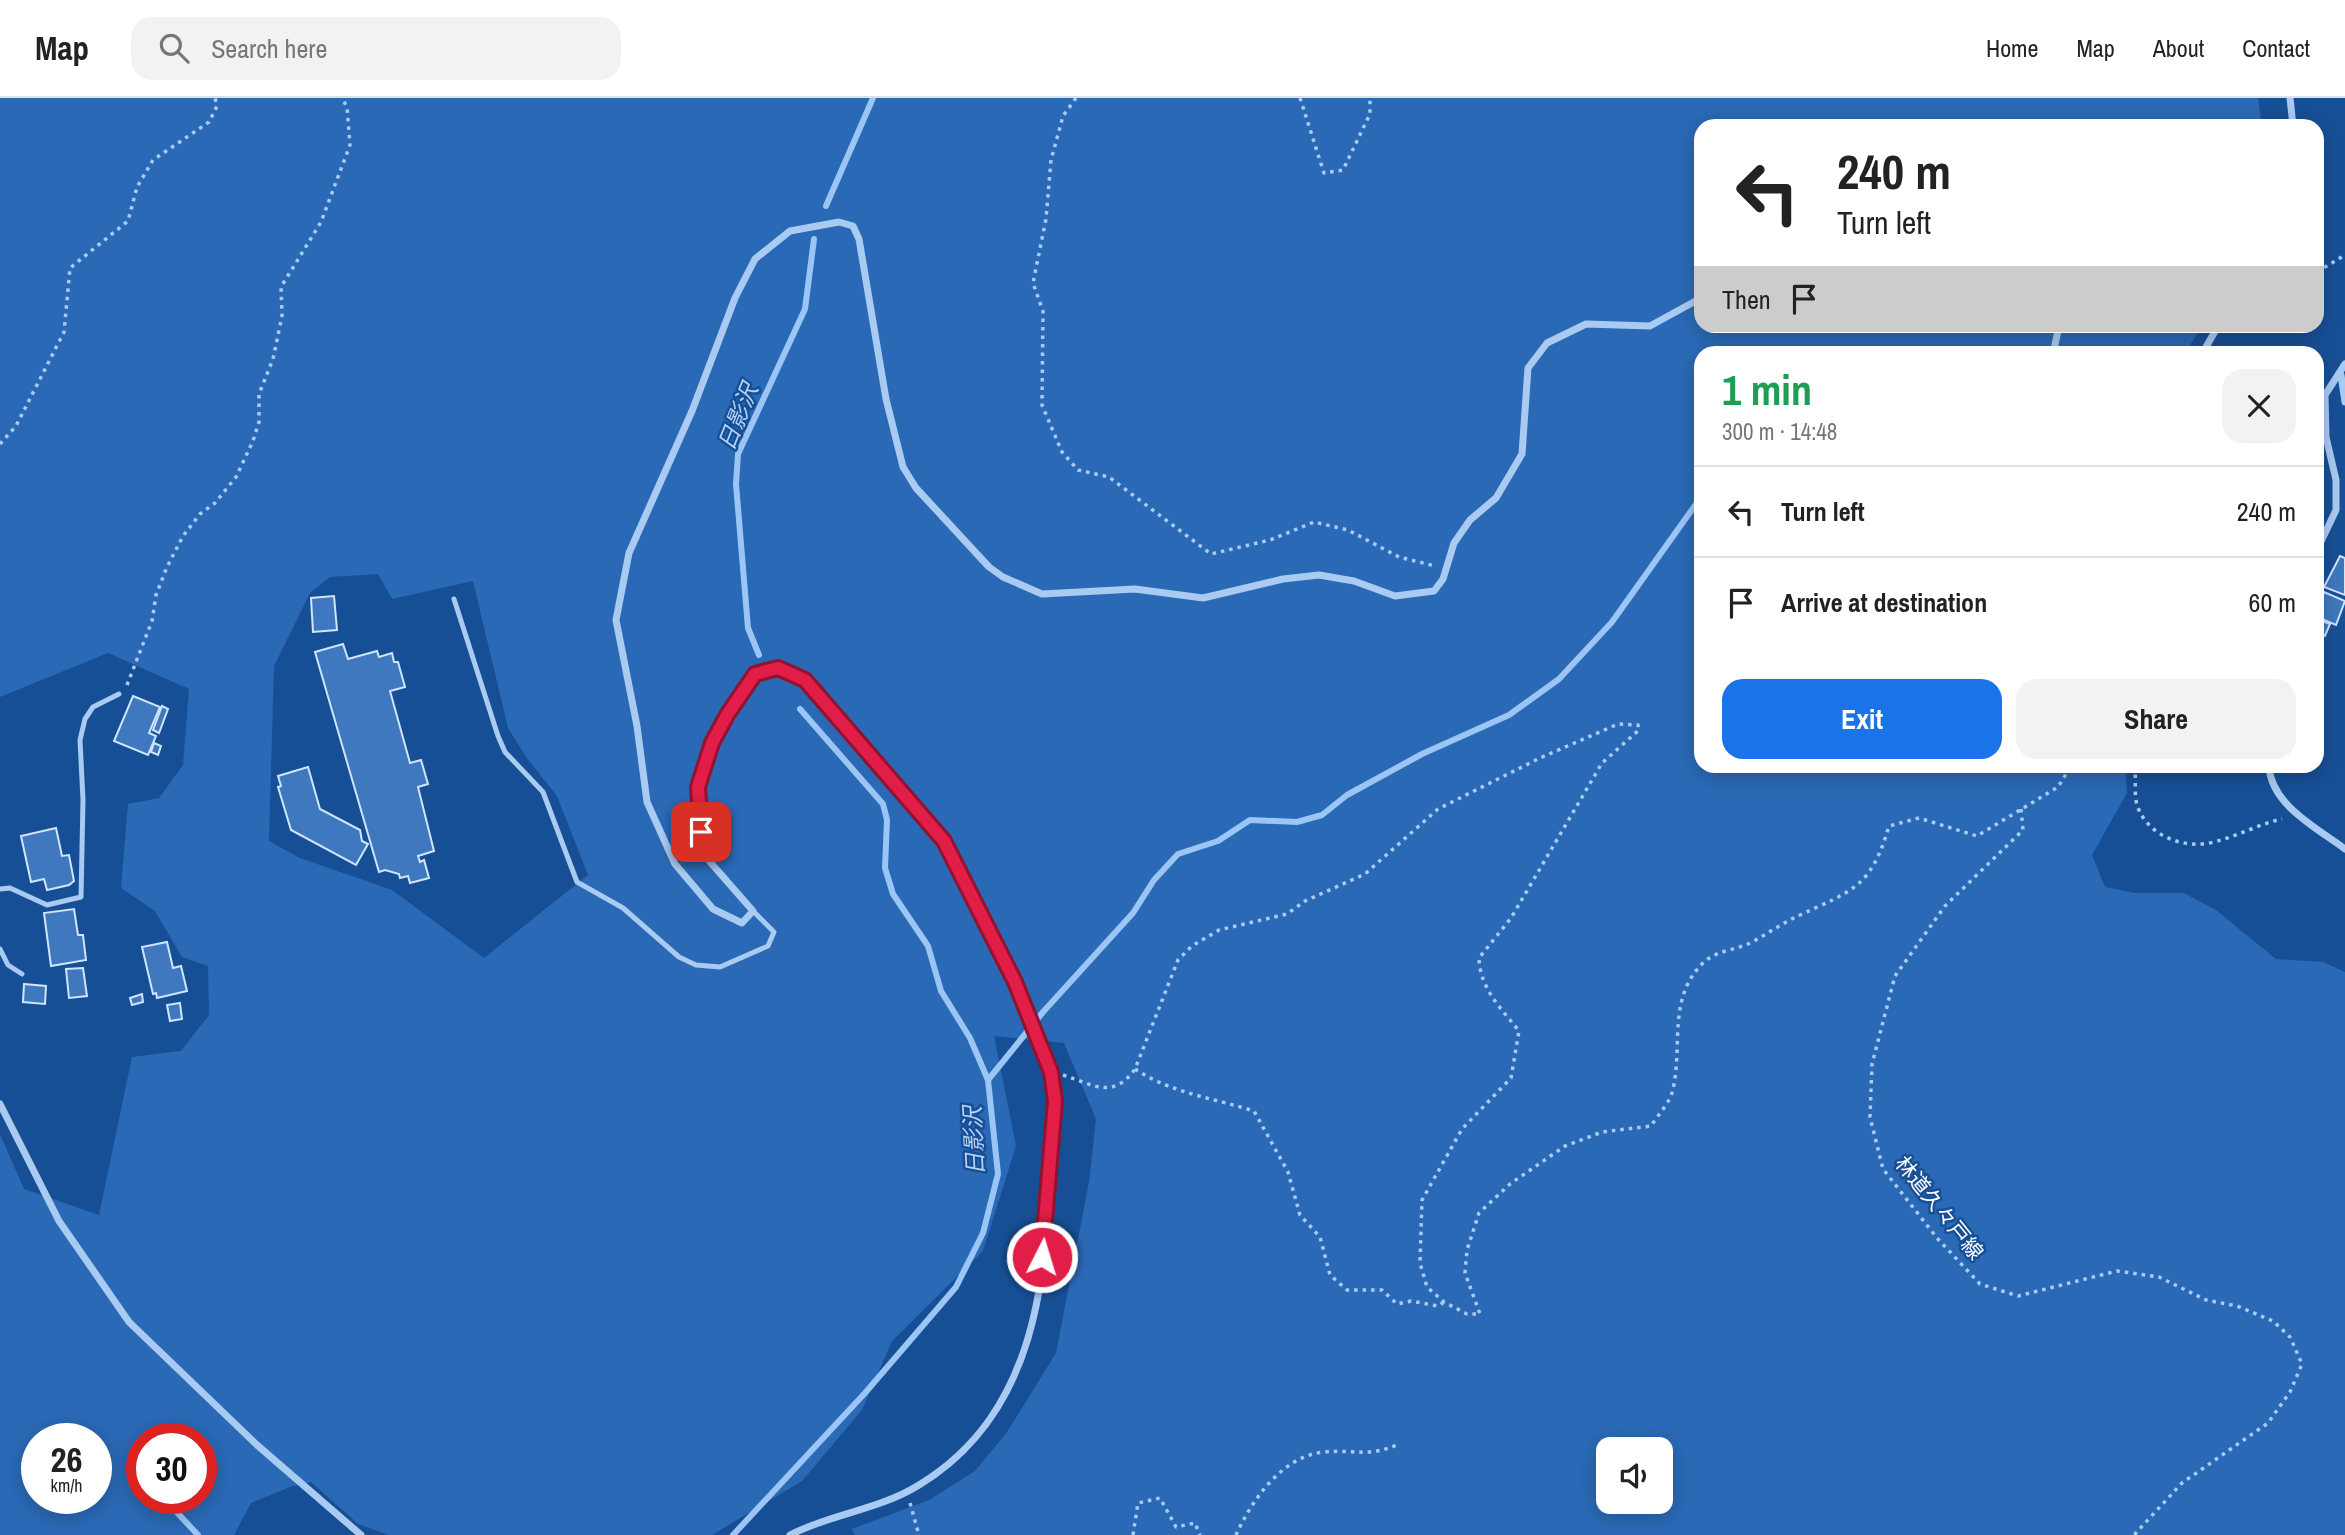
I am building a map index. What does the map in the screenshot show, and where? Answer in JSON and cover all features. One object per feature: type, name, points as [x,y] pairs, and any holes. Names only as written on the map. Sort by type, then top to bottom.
[{"type":"street","points":[[2290,98],[2292,119]]},
{"type":"street","points":[[790,1535],[907,1491],[956,1457],[988,1422],[1017,1374],[1032,1332],[1055,1101],[1051,1072],[1024,1003],[944,841],[805,680],[778,668],[755,674],[712,743],[698,787],[704,855],[754,911],[742,923],[728,919],[713,909],[675,864],[648,802],[638,726],[616,620],[629,553],[692,411],[735,298],[755,259],[790,232],[839,222],[853,226],[859,239],[886,399],[904,467],[915,488],[1003,577],[1042,594],[1135,589],[1203,598],[1283,579],[1319,575],[1354,580],[1395,596],[1434,592],[1454,543],[1470,520],[1496,498],[1522,454],[1528,368],[1547,343],[1586,324],[1650,326],[1694,302]]},
{"type":"street","points":[[2324,535],[2336,510],[2336,480],[2326,437],[2325,395],[2345,364]]},
{"type":"street","points":[[2341,374],[2345,402]]},
{"type":"street","points":[[2271,773],[2274,787],[2284,803],[2345,849]]},
{"type":"street","points":[[0,1104],[59,1221],[129,1322],[257,1445],[361,1535]]},
{"type":"lane","points":[[454,599],[505,752],[543,792],[577,882],[623,908],[678,957],[696,965],[720,967],[768,946],[774,932],[754,911]]},
{"type":"lane","points":[[0,889],[10,888],[47,905],[81,897],[83,800],[80,740],[85,719],[93,707],[119,694]]},
{"type":"lane","points":[[0,949],[8,965],[22,974]]},
{"type":"path","points":[[0,444],[16,426],[64,332],[70,268],[128,220],[137,187],[153,160],[209,122],[217,106],[215,98]]},
{"type":"path","points":[[119,694],[129,683],[152,621],[156,595],[183,536],[236,477],[253,441],[259,422],[259,394],[273,359],[282,316],[281,287],[321,222],[350,145],[346,107],[342,98]]},
{"type":"path","points":[[1076,98],[1063,116],[1051,160],[1046,219],[1033,283],[1043,311],[1042,405],[1062,452],[1078,470],[1109,477],[1211,554],[1270,540],[1314,522],[1348,530],[1399,557],[1445,569]]},
{"type":"path","points":[[1300,98],[1324,173],[1343,170],[1370,114],[1370,98]]},
{"type":"path","points":[[2324,268],[2345,255]]},
{"type":"path","points":[[1051,1072],[1111,1089],[1125,1084],[1135,1069],[1178,960],[1192,946],[1219,930],[1287,914],[1305,901],[1365,874],[1438,809],[1540,758],[1618,724],[1638,725],[1639,730],[1627,743],[1602,763],[1526,895],[1479,958],[1479,973],[1486,990],[1519,1031],[1511,1077],[1462,1129],[1422,1200],[1420,1263],[1427,1287],[1444,1302],[1467,1314],[1480,1314],[1465,1273],[1467,1250],[1479,1213],[1510,1184],[1564,1146],[1602,1132],[1651,1126],[1673,1091],[1679,1000],[1704,962],[1721,952],[1775,932],[1797,916],[1842,898],[1861,884],[1881,853],[1889,826],[1919,818],[1977,836],[2058,787],[2067,773]]},
{"type":"path","points":[[2135,773],[2137,806],[2154,830],[2167,839],[2188,844],[2213,843],[2253,827],[2302,816]]},
{"type":"path","name":"林道久々戸線","points":[[2021,809],[2023,830],[1945,906],[1895,976],[1872,1064],[1870,1117],[1883,1169],[1937,1238],[1980,1284],[2018,1296],[2117,1271],[2159,1277],[2206,1300],[2237,1306],[2273,1321],[2290,1337],[2302,1364],[2290,1392],[2268,1423],[2182,1483],[2134,1535]]},
{"type":"path","points":[[1135,1069],[1152,1080],[1195,1097],[1254,1111],[1288,1172],[1300,1216],[1320,1237],[1330,1275],[1346,1290],[1382,1290],[1397,1304],[1411,1301],[1438,1306],[1444,1302]]},
{"type":"path","points":[[1236,1535],[1264,1490],[1285,1466],[1321,1452],[1378,1454],[1399,1444]]},
{"type":"path","points":[[907,1491],[919,1535]]},
{"type":"path","points":[[1133,1535],[1138,1503],[1160,1498],[1176,1527],[1195,1523],[1200,1535]]},
{"type":"shaded area","points":[[0,98],[2258,98],[2261,119],[1694,119],[1694,333],[2198,333],[2189,346],[1694,346],[1694,773],[2125,773],[2127,793],[2092,855],[2105,887],[2135,893],[2184,893],[2216,910],[2276,959],[2323,962],[2345,972],[2345,1535],[855,1535],[852,1529],[929,1500],[975,1471],[1007,1432],[1056,1353],[1089,1182],[1096,1119],[1064,1043],[994,1036],[1016,1146],[983,1251],[892,1341],[862,1410],[802,1481],[712,1535],[389,1535],[358,1524],[311,1482],[290,1487],[251,1503],[234,1535],[0,1535],[0,1134],[24,1189],[99,1215],[132,1057],[181,1051],[209,1015],[208,966],[182,957],[155,911],[121,888],[128,804],[159,798],[183,765],[189,689],[108,653],[0,697]],"holes":[[[378,574],[392,599],[473,581],[508,728],[526,757],[557,796],[588,875],[484,958],[392,890],[300,858],[269,841],[274,666],[310,593],[330,577]]]},
{"type":"building","points":[[2340,556],[2345,558],[2345,595],[2324,587]]},
{"type":"building","points":[[2324,592],[2345,601],[2336,625],[2324,620]]},
{"type":"building","points":[[334,596],[337,630],[313,632],[311,598]]},
{"type":"building","points":[[2324,622],[2330,624],[2324,636]]},
{"type":"building","points":[[343,644],[348,659],[377,651],[379,657],[392,653],[394,662],[398,662],[405,687],[390,691],[410,763],[421,760],[428,784],[418,787],[434,851],[418,856],[420,862],[424,860],[429,878],[410,883],[408,876],[400,878],[399,874],[385,870],[379,872],[315,652]]},
{"type":"building","points":[[133,696],[160,707],[149,733],[156,736],[148,755],[114,741]]},
{"type":"building","points":[[162,706],[168,709],[159,733],[153,730]]},
{"type":"building","points":[[154,743],[161,746],[158,755],[151,752]]},
{"type":"building","points":[[308,767],[320,809],[360,830],[362,841],[368,844],[356,865],[291,830],[278,787],[281,786],[278,776]]},
{"type":"building","points":[[56,828],[62,856],[69,855],[74,881],[69,885],[47,890],[44,879],[31,882],[21,836]]},
{"type":"building","points":[[74,909],[78,935],[83,935],[86,960],[51,966],[44,913]]},
{"type":"building","points":[[167,942],[173,968],[181,966],[187,991],[157,998],[156,993],[153,994],[142,947]]},
{"type":"building","points":[[83,968],[87,996],[69,998],[66,969]]},
{"type":"building","points":[[24,984],[46,986],[45,1004],[23,1002]]},
{"type":"building","points":[[142,994],[143,1002],[132,1005],[130,998]]},
{"type":"building","points":[[180,1003],[182,1019],[170,1021],[167,1005]]},
{"type":"waterway","name":"日影沢","points":[[826,206],[873,98]]},
{"type":"waterway","name":"日影沢","points":[[759,655],[748,628],[736,484],[738,454],[805,309],[814,239]]},
{"type":"waterway","points":[[988,1080],[1043,1012],[1133,913],[1154,880],[1178,854],[1218,841],[1250,820],[1297,822],[1322,815],[1347,795],[1422,754],[1509,715],[1559,679],[1612,622],[1694,507]]},
{"type":"waterway","name":"日影沢","points":[[733,1535],[865,1393],[956,1287],[983,1233],[998,1174],[988,1080],[970,1038],[941,991],[928,946],[893,894],[885,868],[887,820],[883,804],[800,709]]},
{"type":"waterway","name":"日影沢","points":[[178,1514],[198,1535]]},
{"type":"route","points":[[701,832],[697,810],[698,787],[712,743],[755,674],[778,668],[805,680],[944,841],[1015,982],[1051,1072],[1055,1101],[1042,1257]]}]
